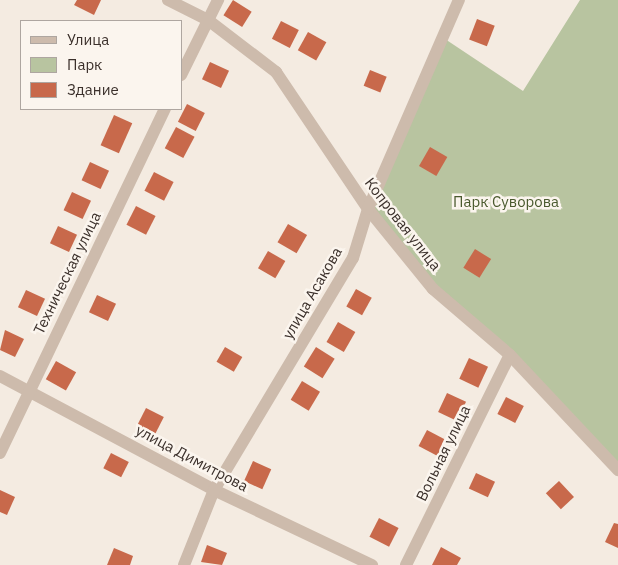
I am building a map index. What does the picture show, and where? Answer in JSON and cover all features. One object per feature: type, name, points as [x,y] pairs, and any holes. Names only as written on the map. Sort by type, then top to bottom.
[{"type":"street","name":"Копровая улица","points":[[168,0],[208,20],[276,72],[368,209],[433,289],[510,356],[618,470]]},
{"type":"street","points":[[182,73],[218,0]]},
{"type":"street","name":"улица Асакова","points":[[184,565],[214,490],[353,258],[368,209],[459,0]]},
{"type":"street","name":"Техническая улица","points":[[0,453],[165,110]]},
{"type":"street","name":"Вольная улица","points":[[406,565],[510,356]]},
{"type":"street","name":"улица Димитрова","points":[[0,376],[214,490],[372,565]]},
{"type":"green space","name":"Парк Суворова","points":[[580,0],[618,0],[618,470],[510,355],[433,289],[368,209],[442,37],[523,91]]},
{"type":"building","points":[[77,0],[101,0],[94,15],[74,5]]},
{"type":"building","points":[[233,0],[252,12],[242,27],[223,15]]},
{"type":"building","points":[[477,19],[495,26],[487,46],[469,40]]},
{"type":"building","points":[[281,21],[299,30],[290,48],[272,39]]},
{"type":"building","points":[[308,32],[326,42],[316,61],[298,50]]},
{"type":"building","points":[[210,62],[229,71],[221,88],[202,79]]},
{"type":"building","points":[[370,70],[387,77],[380,93],[364,86]]},
{"type":"building","points":[[187,104],[205,113],[196,131],[178,122]]},
{"type":"building","points":[[114,115],[132,123],[119,153],[101,145]]},
{"type":"building","points":[[176,127],[195,137],[183,158],[165,148]]},
{"type":"building","points":[[430,147],[447,157],[436,176],[419,166]]},
{"type":"building","points":[[90,162],[109,171],[101,189],[82,180]]},
{"type":"building","points":[[154,172],[174,182],[164,201],[144,191]]},
{"type":"building","points":[[72,192],[91,201],[83,219],[64,210]]},
{"type":"building","points":[[136,206],[156,216],[146,235],[126,225]]},
{"type":"building","points":[[288,224],[307,235],[297,253],[278,242]]},
{"type":"building","points":[[58,226],[77,235],[69,252],[50,243]]},
{"type":"building","points":[[475,249],[491,259],[479,278],[463,268]]},
{"type":"building","points":[[268,251],[285,261],[275,278],[258,268]]},
{"type":"building","points":[[356,289],[372,298],[362,315],[346,306]]},
{"type":"building","points":[[26,290],[45,299],[37,316],[18,307]]},
{"type":"building","points":[[97,295],[116,304],[108,321],[89,312]]},
{"type":"building","points":[[338,322],[355,332],[344,352],[326,342]]},
{"type":"building","points":[[5,330],[24,339],[15,357],[0,350]]},
{"type":"building","points":[[225,347],[242,357],[234,372],[216,362]]},
{"type":"building","points":[[316,347],[335,359],[322,378],[304,367]]},
{"type":"building","points":[[469,358],[488,367],[478,388],[459,379]]},
{"type":"building","points":[[56,361],[76,372],[66,391],[46,379]]},
{"type":"building","points":[[302,381],[320,392],[309,411],[291,400]]},
{"type":"building","points":[[447,393],[466,402],[457,421],[438,412]]},
{"type":"building","points":[[506,397],[524,406],[515,423],[497,414]]},
{"type":"building","points":[[146,408],[164,417],[154,436],[136,427]]},
{"type":"building","points":[[427,430],[446,440],[437,456],[419,446]]},
{"type":"building","points":[[111,453],[129,462],[121,477],[103,468]]},
{"type":"building","points":[[253,461],[271,469],[262,489],[244,481]]},
{"type":"building","points":[[476,473],[495,482],[488,497],[469,488]]},
{"type":"building","points":[[559,481],[574,497],[561,509],[546,493]]},
{"type":"building","points":[[0,490],[15,497],[7,515],[0,512]]},
{"type":"building","points":[[379,518],[399,528],[389,547],[369,537]]},
{"type":"building","points":[[614,523],[618,524],[618,548],[605,542]]},
{"type":"building","points":[[207,545],[227,553],[222,565],[201,562]]},
{"type":"building","points":[[441,547],[461,558],[457,565],[432,565]]},
{"type":"building","points":[[114,548],[133,556],[130,565],[107,565]]}]
